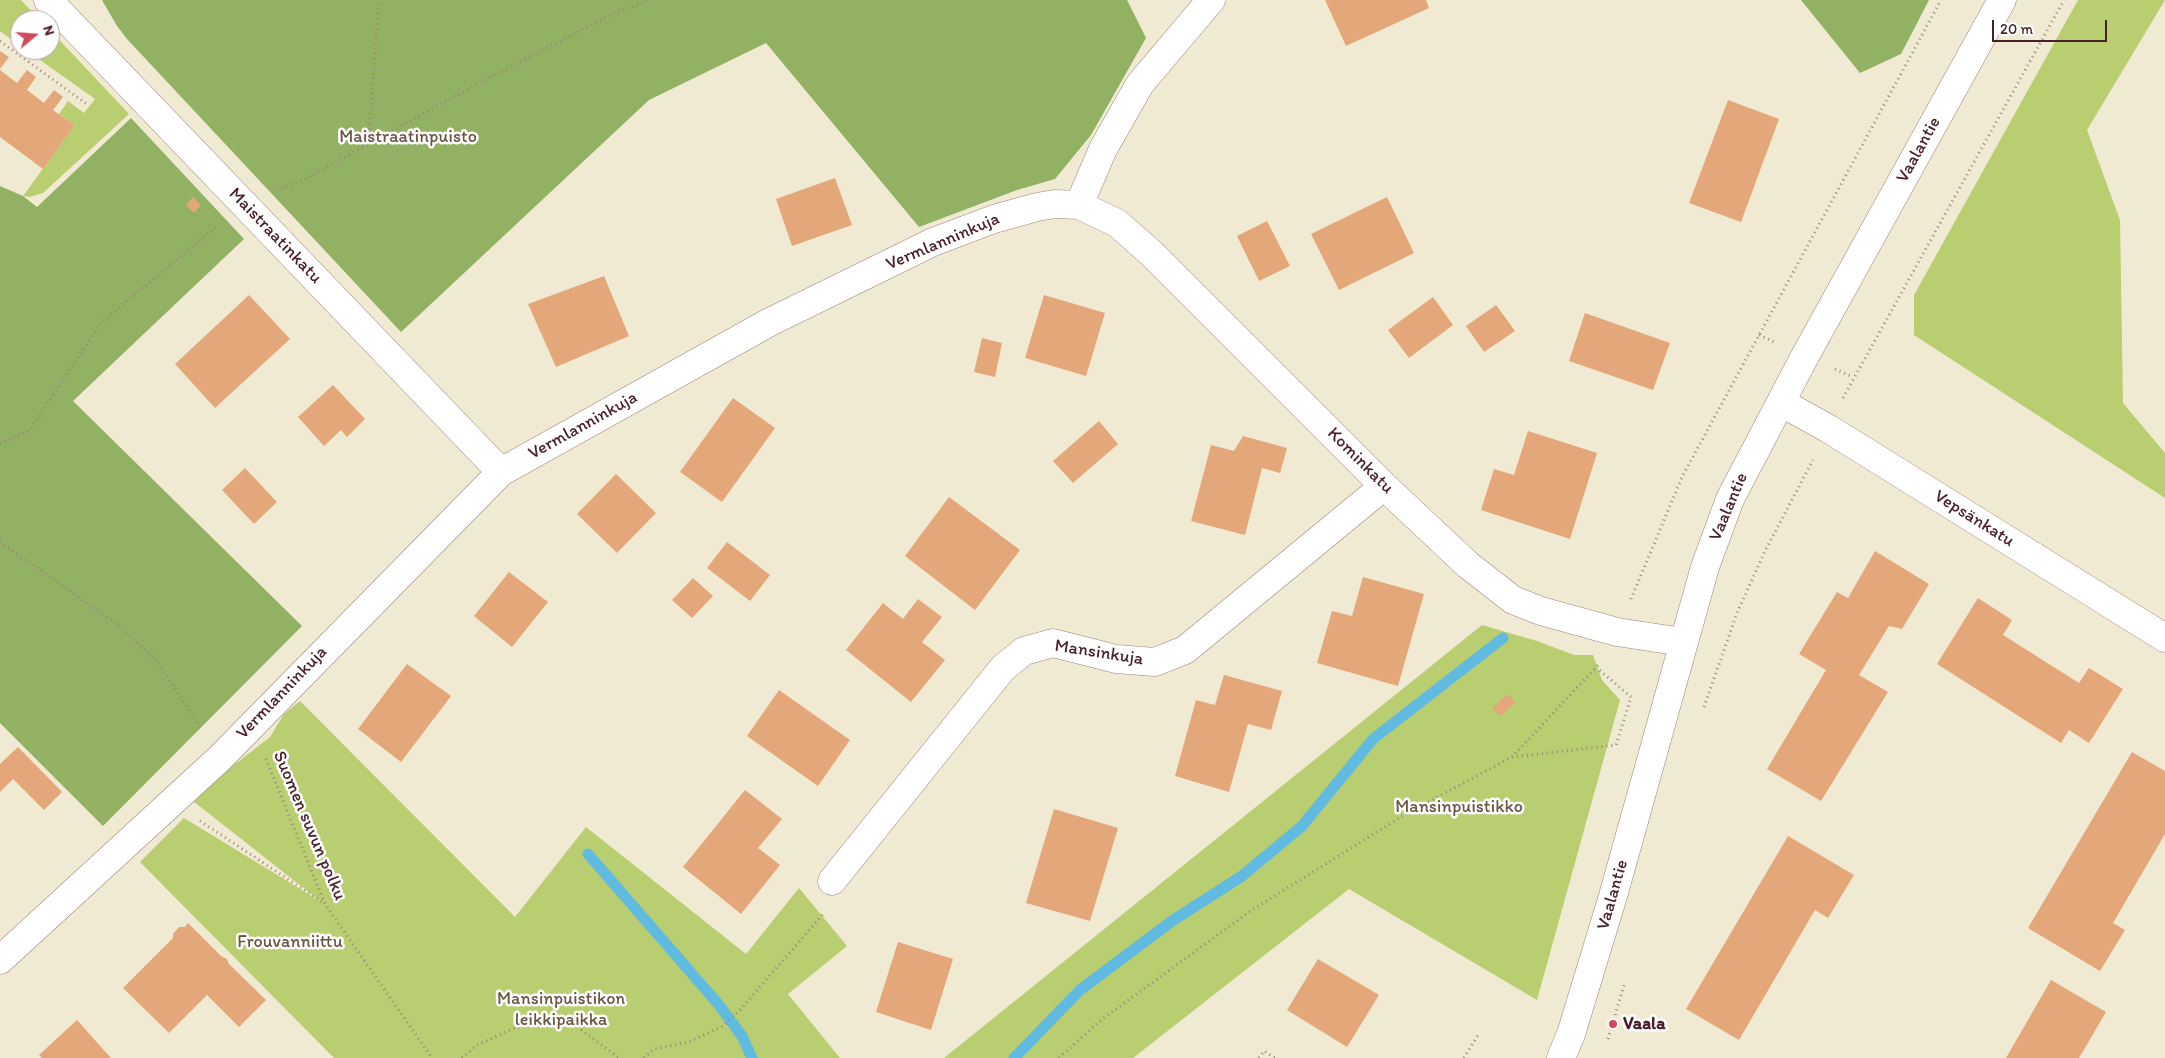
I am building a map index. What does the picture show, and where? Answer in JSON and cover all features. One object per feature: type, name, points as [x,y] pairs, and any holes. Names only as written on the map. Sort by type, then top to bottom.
[{"type":"street","name":"Maistraatinkatu","points":[[48,0],[501,472]]},
{"type":"street","points":[[1079,205],[1103,149],[1140,84],[1211,0]]},
{"type":"street","name":"Vaalantie","points":[[1561,1058],[1571,1034],[1610,905],[1705,567],[1730,499],[1805,356],[2002,0]]},
{"type":"street","name":"Vermlanninkuja","points":[[0,960],[220,758],[501,472],[768,323],[933,242],[994,219],[1037,207],[1055,204],[1079,205]]},
{"type":"street","name":"Kominkatu","points":[[1079,205],[1117,223],[1151,253],[1384,486],[1468,565],[1513,600],[1541,611],[1617,632],[1683,642]]},
{"type":"street","name":"Vepsänkatu","points":[[1782,403],[1829,429],[2165,638]]},
{"type":"street","name":"Mansinkuja","points":[[832,881],[1002,668],[1024,651],[1053,643],[1116,659],[1155,662],[1185,650],[1384,486]]},
{"type":"path","points":[[368,145],[379,0]]},
{"type":"path","points":[[0,444],[30,430],[101,323],[244,204],[306,179],[488,78],[613,14],[648,0]]},
{"type":"path","points":[[1058,1058],[1101,1020],[1252,910],[1404,816],[1512,758],[1597,668],[1617,632],[1682,477],[1941,0]]},
{"type":"path","points":[[1701,714],[1736,613],[1765,552],[1829,429],[1853,377],[2064,0]]},
{"type":"path","points":[[0,41],[88,105]]},
{"type":"path","points":[[0,542],[114,622],[156,660],[220,758]]},
{"type":"path","points":[[1512,758],[1616,745],[1631,697],[1597,668]]},
{"type":"path","name":"Suomen suvun polku","points":[[252,724],[325,904],[432,1058]]},
{"type":"path","points":[[172,803],[325,904]]},
{"type":"path","points":[[644,1058],[654,1048],[689,1042],[723,1026],[739,1011],[828,908],[832,881]]},
{"type":"path","points":[[1607,1041],[1626,979]]},
{"type":"path","points":[[462,1058],[477,1045],[515,1028],[572,1023],[619,1058]]},
{"type":"path","points":[[1464,1058],[1478,1035]]},
{"type":"path","points":[[1260,1058],[1264,1051],[1274,1058]]},
{"type":"green space","points":[[0,0],[21,0],[30,10],[10,10],[10,38],[0,31]]},
{"type":"green space","name":"Maistraatinpuisto","points":[[102,0],[1127,0],[1146,38],[1091,135],[1055,179],[1017,190],[919,227],[766,43],[649,100],[401,332],[127,39]]},
{"type":"green space","points":[[1801,0],[1929,0],[1901,54],[1860,73]]},
{"type":"green space","points":[[2078,0],[2165,0],[2087,130],[2120,220],[2123,403],[2165,453],[2165,498],[1914,335],[1914,295]]},
{"type":"green space","points":[[60,41],[129,114],[43,193],[29,197],[23,196],[75,125],[59,114],[68,101],[84,113],[95,99],[40,60],[60,60]]},
{"type":"green space","points":[[131,118],[244,239],[73,401],[302,626],[103,826],[0,723],[0,186],[23,196],[37,207]]},
{"type":"green space","name":"Mansinpuistikko","points":[[1482,625],[1537,641],[1574,655],[1593,655],[1602,680],[1620,700],[1537,1000],[1349,889],[1133,1058],[944,1058]]},
{"type":"green space","points":[[300,701],[515,917],[586,827],[746,954],[799,888],[847,946],[788,994],[840,1058],[334,1058],[140,862],[184,818],[320,901],[193,801],[230,768],[270,737],[284,714]]},
{"type":"building","points":[[1325,0],[1426,0],[1429,8],[1346,46]]},
{"type":"building","points":[[0,51],[9,57],[0,69]]},
{"type":"building","points":[[0,70],[17,83],[27,70],[36,77],[27,90],[44,103],[54,90],[63,97],[53,110],[75,125],[43,169],[0,137]]},
{"type":"building","points":[[1728,100],[1779,119],[1741,222],[1689,203]]},
{"type":"building","points":[[835,178],[852,225],[792,246],[776,199]]},
{"type":"building","points":[[193,197],[201,205],[194,213],[186,205]]},
{"type":"building","points":[[1387,197],[1414,253],[1339,290],[1311,234]]},
{"type":"building","points":[[1267,221],[1290,266],[1259,281],[1237,236]]},
{"type":"building","points":[[604,276],[629,336],[556,367],[528,304]]},
{"type":"building","points":[[249,295],[290,339],[215,408],[175,364]]},
{"type":"building","points":[[1044,295],[1105,313],[1086,376],[1025,358]]},
{"type":"building","points":[[1433,297],[1453,325],[1409,358],[1388,330]]},
{"type":"building","points":[[1496,305],[1515,331],[1484,352],[1466,326]]},
{"type":"building","points":[[1585,313],[1670,343],[1653,390],[1569,361]]},
{"type":"building","points":[[982,338],[1002,343],[995,377],[974,372]]},
{"type":"building","points":[[333,385],[365,419],[347,437],[341,430],[324,446],[298,417]]},
{"type":"building","points":[[733,398],[775,428],[722,502],[680,472]]},
{"type":"building","points":[[1099,421],[1118,444],[1073,483],[1053,461]]},
{"type":"building","points":[[1528,431],[1597,453],[1570,539],[1481,510],[1494,469],[1514,475]]},
{"type":"building","points":[[1243,436],[1287,448],[1280,473],[1262,468],[1245,535],[1191,521],[1211,445],[1234,451]]},
{"type":"building","points":[[245,468],[277,502],[254,524],[222,490]]},
{"type":"building","points":[[616,474],[656,513],[617,553],[577,514]]},
{"type":"building","points":[[949,497],[1020,550],[975,610],[905,556]]},
{"type":"building","points":[[727,542],[770,575],[750,601],[707,568]]},
{"type":"building","points":[[1875,551],[1929,584],[1902,629],[1889,626],[1859,675],[1888,692],[1821,801],[1767,769],[1826,670],[1799,654],[1837,592],[1848,598]]},
{"type":"building","points":[[509,572],[548,602],[512,647],[474,616]]},
{"type":"building","points":[[1363,577],[1424,594],[1398,686],[1317,663],[1332,611],[1352,616]]},
{"type":"building","points":[[693,578],[713,596],[692,618],[672,600]]},
{"type":"building","points":[[1978,598],[2012,620],[2003,635],[2079,683],[2089,668],[2123,689],[2089,743],[2069,730],[2061,743],[1937,664]]},
{"type":"building","points":[[918,599],[942,617],[922,642],[945,660],[911,702],[846,650],[883,603],[903,619]]},
{"type":"building","points":[[407,664],[451,696],[401,762],[358,729]]},
{"type":"building","points":[[1224,675],[1282,691],[1271,730],[1248,724],[1229,792],[1175,776],[1196,700],[1215,705]]},
{"type":"building","points":[[779,690],[850,740],[818,786],[747,736]]},
{"type":"building","points":[[1507,694],[1515,702],[1501,716],[1492,709]]},
{"type":"building","points":[[18,747],[62,792],[44,810],[13,779],[0,792],[0,764]]},
{"type":"building","points":[[2132,752],[2165,771],[2165,834],[2113,923],[2125,930],[2100,971],[2028,928]]},
{"type":"building","points":[[745,790],[782,819],[758,848],[780,865],[741,914],[683,867]]},
{"type":"building","points":[[1054,809],[1118,828],[1090,921],[1026,903]]},
{"type":"building","points":[[1788,836],[1854,875],[1828,918],[1815,910],[1739,1040],[1686,1009]]},
{"type":"building","points":[[188,923],[221,956],[227,959],[229,964],[266,1000],[239,1027],[207,995],[169,1033],[123,988],[173,938],[173,934],[179,927],[185,927]]},
{"type":"building","points":[[898,942],[953,959],[931,1030],[876,1012]]},
{"type":"building","points":[[1318,959],[1379,995],[1347,1047],[1287,1010]]},
{"type":"building","points":[[2051,980],[2106,1012],[2079,1058],[2006,1058]]},
{"type":"building","points":[[77,1020],[111,1058],[42,1058],[39,1055]]},
{"type":"waterway","points":[[1014,1058],[1080,990],[1172,921],[1242,876],[1302,826],[1373,739],[1503,638]]},
{"type":"waterway","points":[[588,854],[719,1005],[742,1036],[752,1058]]},
{"type":"place","name":"Vaala","points":[[1613,1024]]},
{"type":"park label","name":"Frouvanniittu","points":[[290,942]]},
{"type":"park label","name":"Mansinpuistikon leikkipaikka","points":[[561,1009]]}]
